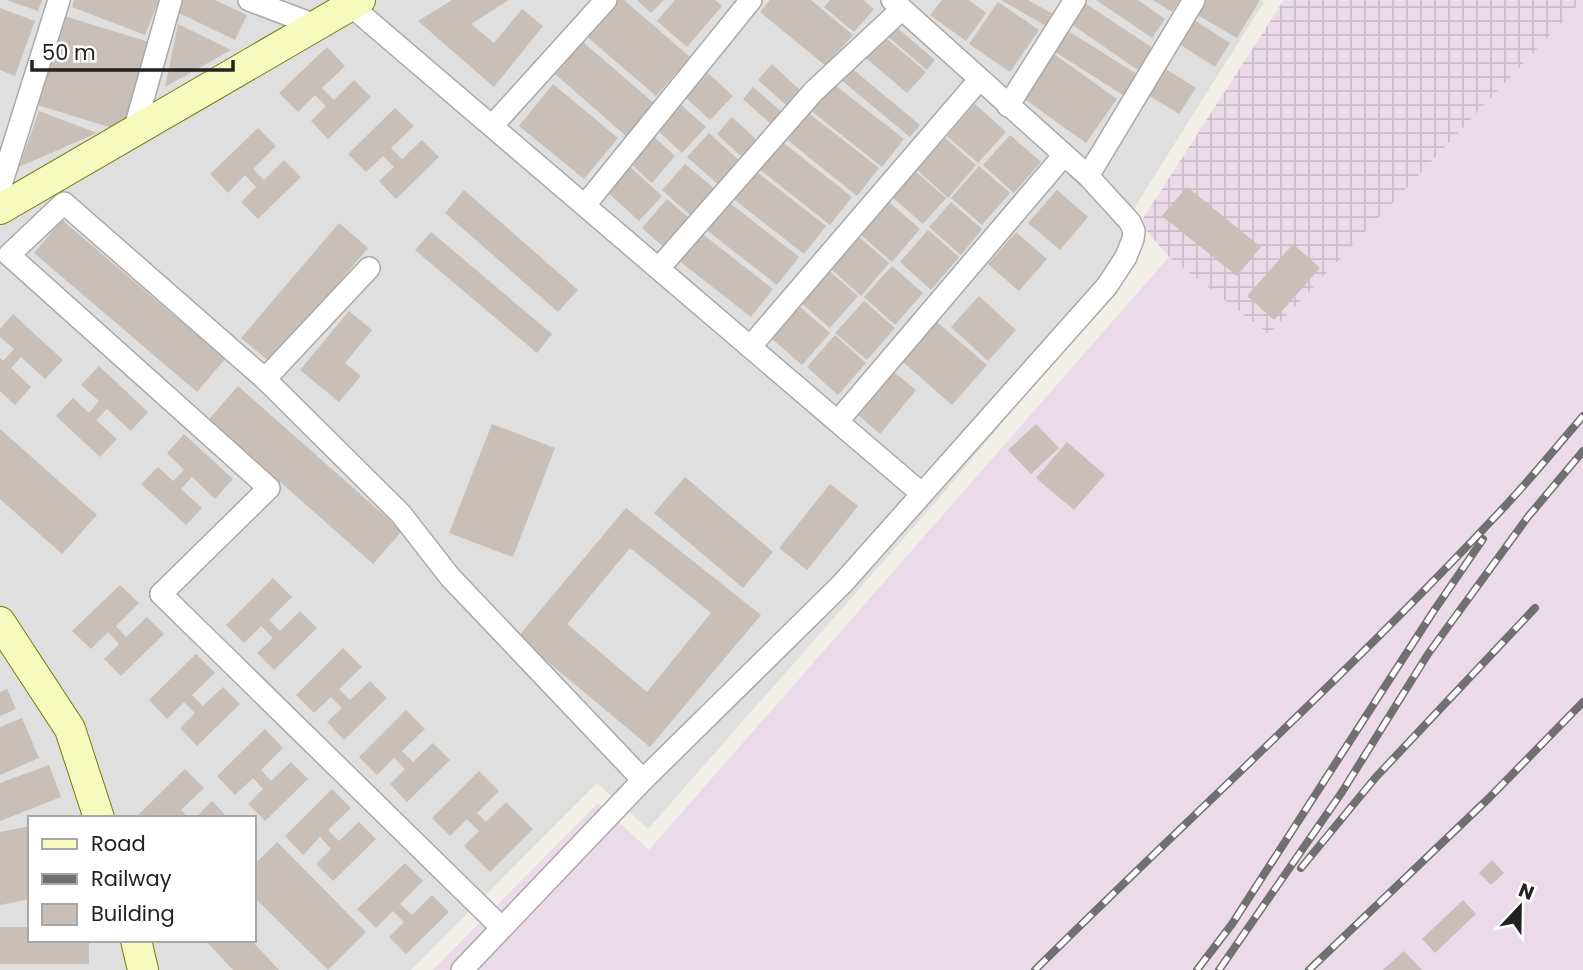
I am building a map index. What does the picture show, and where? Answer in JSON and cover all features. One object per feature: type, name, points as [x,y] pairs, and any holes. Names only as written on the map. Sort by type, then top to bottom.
[{"type":"street","points":[[0,188],[59,0]]},
{"type":"street","points":[[134,131],[171,0]]},
{"type":"street","points":[[249,0],[299,13],[355,3],[492,126],[921,493]]},
{"type":"street","points":[[492,126],[606,0]]},
{"type":"street","points":[[585,205],[751,0]]},
{"type":"street","points":[[1008,106],[1075,0]]},
{"type":"street","points":[[1088,176],[1194,0]]},
{"type":"street","points":[[462,970],[643,780],[842,584],[1107,286],[1126,257],[1133,232],[1130,222],[1088,176],[979,80],[905,6],[814,91],[659,268]]},
{"type":"street","points":[[0,209],[134,131],[299,13]]},
{"type":"street","points":[[750,346],[979,80]]},
{"type":"street","points":[[838,421],[1064,155]]},
{"type":"street","points":[[502,927],[162,593],[269,488],[9,256],[64,203],[265,379],[401,514],[450,577],[643,780]]},
{"type":"street","points":[[265,379],[369,268]]},
{"type":"street","points":[[0,622],[70,729],[98,816]]},
{"type":"street","points":[[136,942],[143,970]]},
{"type":"shaded area","points":[[0,0],[1264,2],[1136,205],[1110,294],[940,497],[648,829],[597,783],[411,970],[0,970]]},
{"type":"shaded area","points":[[1284,0],[1583,0],[1269,335],[1169,257],[1140,223]]},
{"type":"shaded area","points":[[1583,0],[1583,970],[433,970],[598,803],[649,850],[1169,257],[1269,334]]},
{"type":"building","points":[[7,0],[42,0],[38,11]]},
{"type":"building","points":[[74,0],[159,0],[145,35],[72,7]]},
{"type":"building","points":[[178,0],[215,0],[247,15],[235,40],[173,10]]},
{"type":"building","points":[[452,0],[509,0],[471,24],[494,43],[522,9],[543,26],[494,87],[418,21]]},
{"type":"building","points":[[615,0],[624,0],[690,57],[656,96],[585,35]]},
{"type":"building","points":[[637,0],[664,0],[651,13]]},
{"type":"building","points":[[675,0],[715,0],[722,6],[687,47],[657,21]]},
{"type":"building","points":[[770,0],[811,0],[853,35],[826,66],[760,12]]},
{"type":"building","points":[[830,0],[863,0],[874,9],[854,32],[824,7]]},
{"type":"building","points":[[942,0],[969,0],[986,13],[966,41],[930,15]]},
{"type":"building","points":[[1001,0],[1028,0],[1053,14],[1046,26]]},
{"type":"building","points":[[1096,0],[1138,0],[1165,19],[1152,38]]},
{"type":"building","points":[[1153,0],[1180,0],[1172,12]]},
{"type":"building","points":[[1202,0],[1260,0],[1237,38],[1194,13]]},
{"type":"building","points":[[998,2],[1039,30],[1010,72],[969,44]]},
{"type":"building","points":[[1085,3],[1156,50],[1141,72],[1071,24]]},
{"type":"building","points":[[0,8],[35,21],[15,76],[0,70]]},
{"type":"building","points":[[61,15],[149,42],[122,131],[34,104]]},
{"type":"building","points":[[1188,16],[1230,43],[1215,67],[1173,40]]},
{"type":"building","points":[[178,24],[231,50],[165,87]]},
{"type":"building","points":[[894,25],[935,60],[927,70],[886,35]]},
{"type":"building","points":[[1065,29],[1140,76],[1126,97],[1052,50]]},
{"type":"building","points":[[885,37],[926,72],[907,93],[866,58]]},
{"type":"building","points":[[583,42],[655,104],[626,136],[555,74]]},
{"type":"building","points":[[327,47],[345,66],[322,88],[334,100],[354,80],[371,97],[328,139],[311,121],[326,106],[315,95],[298,112],[279,93]]},
{"type":"building","points":[[1054,54],[1117,99],[1086,143],[1023,98]]},
{"type":"building","points":[[772,64],[801,91],[787,106],[758,80]]},
{"type":"building","points":[[1161,66],[1196,88],[1179,114],[1145,93]]},
{"type":"building","points":[[850,67],[920,125],[910,137],[840,79]]},
{"type":"building","points":[[708,73],[733,96],[710,120],[685,97]]},
{"type":"building","points":[[831,82],[904,139],[882,167],[809,109]]},
{"type":"building","points":[[553,84],[618,138],[584,179],[519,126]]},
{"type":"building","points":[[753,87],[784,114],[773,126],[743,99]]},
{"type":"building","points":[[679,103],[706,127],[682,153],[655,128]]},
{"type":"building","points":[[975,104],[1006,132],[978,163],[947,136]]},
{"type":"building","points":[[395,108],[414,126],[391,148],[402,159],[422,140],[439,157],[396,199],[379,181],[394,167],[383,156],[366,172],[348,154]]},
{"type":"building","points":[[39,111],[97,133],[19,167]]},
{"type":"building","points":[[806,111],[879,168],[857,196],[785,138]]},
{"type":"building","points":[[732,117],[759,142],[744,159],[717,134]]},
{"type":"building","points":[[258,128],[276,146],[253,169],[264,180],[284,160],[301,177],[258,219],[241,202],[256,187],[245,175],[228,193],[210,174]]},
{"type":"building","points":[[709,133],[742,163],[720,186],[687,157]]},
{"type":"building","points":[[652,135],[675,156],[652,183],[629,162]]},
{"type":"building","points":[[1010,135],[1041,162],[1014,193],[983,165]]},
{"type":"building","points":[[945,138],[976,165],[948,198],[917,170]]},
{"type":"building","points":[[780,140],[852,197],[830,225],[758,168]]},
{"type":"building","points":[[685,164],[716,190],[692,217],[662,190]]},
{"type":"building","points":[[628,165],[662,196],[639,221],[605,190]]},
{"type":"building","points":[[979,166],[1010,193],[982,225],[951,198]]},
{"type":"building","points":[[753,169],[826,226],[804,254],[731,197]]},
{"type":"building","points":[[915,171],[946,198],[923,224],[892,197]]},
{"type":"building","points":[[1187,187],[1261,247],[1237,276],[1162,216]]},
{"type":"building","points":[[464,190],[578,290],[558,312],[445,213]]},
{"type":"building","points":[[1057,190],[1088,217],[1060,250],[1028,223]]},
{"type":"building","points":[[667,199],[688,217],[664,247],[642,228]]},
{"type":"building","points":[[726,200],[799,257],[777,285],[704,228]]},
{"type":"building","points":[[889,202],[920,229],[892,262],[860,234]]},
{"type":"building","points":[[951,202],[982,229],[961,255],[929,227]]},
{"type":"building","points":[[62,220],[225,359],[197,392],[34,253]]},
{"type":"building","points":[[339,223],[368,248],[271,363],[241,338]]},
{"type":"building","points":[[928,230],[959,257],[931,290],[900,262]]},
{"type":"building","points":[[431,232],[552,334],[537,353],[415,250]]},
{"type":"building","points":[[700,232],[773,289],[751,317],[678,260]]},
{"type":"building","points":[[1016,232],[1047,259],[1019,291],[988,264]]},
{"type":"building","points":[[858,236],[889,263],[861,296],[830,268]]},
{"type":"building","points":[[1293,244],[1320,268],[1274,320],[1247,296]]},
{"type":"building","points":[[892,266],[923,293],[895,325],[864,297]]},
{"type":"building","points":[[827,269],[858,296],[830,328],[799,301]]},
{"type":"building","points":[[979,296],[1016,330],[988,361],[951,327]]},
{"type":"building","points":[[864,301],[895,328],[867,360],[835,333]]},
{"type":"building","points":[[799,306],[830,333],[802,365],[771,338]]},
{"type":"building","points":[[349,311],[372,330],[345,363],[361,376],[339,402],[300,370]]},
{"type":"building","points":[[13,314],[63,360],[45,379],[21,357],[11,368],[31,387],[15,405],[0,391],[0,358],[3,361],[14,349],[0,337],[0,329]]},
{"type":"building","points":[[937,322],[987,365],[952,405],[903,362]]},
{"type":"building","points":[[835,335],[866,363],[838,395],[807,367]]},
{"type":"building","points":[[99,366],[148,412],[131,431],[107,409],[96,420],[117,439],[100,457],[56,416],[73,398],[89,413],[99,401],[81,385]]},
{"type":"building","points":[[893,371],[916,390],[880,434],[857,414]]},
{"type":"building","points":[[238,386],[402,531],[373,564],[209,419]]},
{"type":"building","points":[[492,424],[555,448],[513,557],[449,533]]},
{"type":"building","points":[[1036,424],[1059,448],[1031,474],[1008,450]]},
{"type":"building","points":[[0,429],[97,515],[62,554],[0,499]]},
{"type":"building","points":[[184,434],[233,479],[215,499],[192,477],[181,489],[202,508],[186,525],[141,484],[158,467],[173,481],[184,470],[167,453]]},
{"type":"building","points":[[1067,442],[1105,475],[1074,510],[1036,478]]},
{"type":"building","points":[[685,477],[773,552],[743,588],[654,513]]},
{"type":"building","points":[[830,484],[858,506],[807,570],[779,548]]},
{"type":"building","points":[[626,508],[761,615],[650,747],[518,637]],"holes":[[[630,548],[711,613],[647,692],[567,624]]]},
{"type":"building","points":[[273,578],[292,597],[269,620],[280,631],[300,611],[317,628],[274,670],[257,653],[273,638],[261,626],[244,643],[226,625]]},
{"type":"building","points":[[120,585],[139,603],[116,626],[126,637],[147,617],[164,634],[121,676],[104,659],[119,644],[108,632],[91,649],[72,631]]},
{"type":"building","points":[[343,648],[362,667],[339,689],[350,700],[370,681],[387,698],[344,740],[327,722],[342,708],[331,697],[314,713],[296,695]]},
{"type":"building","points":[[196,654],[215,673],[192,695],[203,706],[223,687],[240,704],[197,746],[180,728],[195,713],[184,702],[167,719],[149,700]]},
{"type":"building","points":[[7,689],[16,709],[0,716],[0,692]]},
{"type":"building","points":[[406,710],[425,729],[402,751],[413,762],[433,743],[450,760],[407,802],[390,784],[405,769],[394,758],[377,775],[359,757]]},
{"type":"building","points":[[22,718],[39,758],[0,775],[0,727]]},
{"type":"building","points":[[265,729],[283,748],[261,770],[271,781],[291,762],[308,779],[265,821],[248,804],[263,789],[253,778],[235,795],[217,776]]},
{"type":"building","points":[[49,765],[61,797],[0,821],[0,783]]},
{"type":"building","points":[[185,769],[204,788],[181,810],[187,816],[138,815]]},
{"type":"building","points":[[479,771],[499,791],[477,813],[486,822],[506,802],[533,829],[490,872],[464,846],[479,831],[467,819],[450,836],[432,818]]},
{"type":"building","points":[[332,789],[351,808],[328,830],[339,841],[359,822],[376,839],[333,881],[316,864],[331,849],[320,837],[303,855],[285,836]]},
{"type":"building","points":[[212,801],[226,816],[197,816]]},
{"type":"building","points":[[28,826],[28,899],[0,905],[0,832]]},
{"type":"building","points":[[277,842],[366,932],[328,970],[256,899],[256,863]]},
{"type":"building","points":[[1492,860],[1504,873],[1491,885],[1479,873]]},
{"type":"building","points":[[405,863],[423,881],[400,904],[412,915],[432,895],[449,912],[406,954],[389,937],[404,922],[393,911],[376,928],[357,909]]},
{"type":"building","points":[[1463,900],[1476,914],[1435,953],[1422,939]]},
{"type":"building","points":[[0,927],[28,927],[28,942],[89,942],[89,964],[0,964]]},
{"type":"building","points":[[207,942],[253,942],[279,970],[233,970]]},
{"type":"building","points":[[1404,951],[1422,970],[1383,970]]},
{"type":"railway","points":[[1035,970],[1392,623],[1507,504],[1583,416]]},
{"type":"railway","points":[[1219,970],[1342,792],[1428,654],[1527,518],[1583,451]]},
{"type":"railway","points":[[1197,970],[1232,924],[1483,539]]},
{"type":"railway","points":[[1301,868],[1376,777],[1535,608]]},
{"type":"railway","points":[[1309,970],[1489,798],[1583,702]]}]
